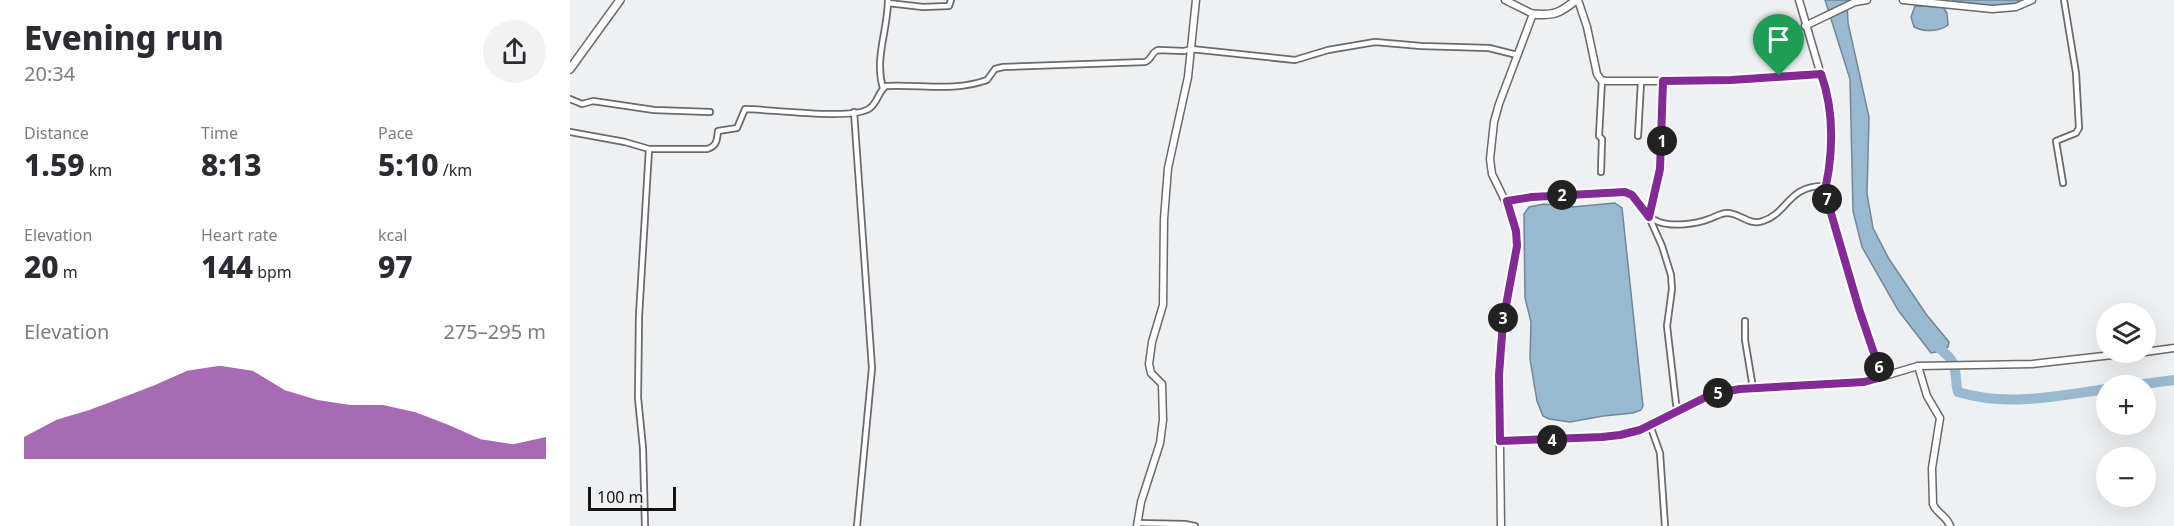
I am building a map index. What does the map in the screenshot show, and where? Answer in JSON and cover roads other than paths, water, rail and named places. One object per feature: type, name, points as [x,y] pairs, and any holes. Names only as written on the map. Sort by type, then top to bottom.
[{"type":"main road","points":[[570,69],[620,0]]},
{"type":"main road","points":[[1533,14],[1555,14],[1576,0]]},
{"type":"street","points":[[570,132],[649,149],[711,148],[717,141],[718,131],[737,128],[745,109],[819,113],[869,110],[883,88],[879,75],[879,61],[888,2],[923,7],[949,6],[951,0]]},
{"type":"street","points":[[1195,526],[1185,524],[1137,525],[1141,502],[1160,443],[1163,420],[1162,384],[1151,373],[1149,364],[1152,342],[1164,297],[1164,219],[1168,168],[1184,101],[1196,0]]},
{"type":"street","points":[[1501,526],[1499,375],[1503,322],[1517,246],[1516,231],[1507,201],[1492,174],[1490,159],[1494,122],[1533,14],[1505,0]]},
{"type":"street","points":[[1576,0],[1587,27],[1595,68],[1602,80],[1599,136],[1602,139],[1601,172]]},
{"type":"street","points":[[1799,0],[1830,106],[1831,140],[1826,196],[1882,377]]},
{"type":"street","points":[[1805,26],[1855,2],[1867,0]]},
{"type":"street","points":[[1903,0],[1992,9],[2016,7],[2029,1]]},
{"type":"street","points":[[2063,183],[2056,141],[2076,133],[2079,128],[2076,73],[2064,0]]},
{"type":"street","points":[[883,88],[891,86],[946,87],[970,84],[987,80],[995,69],[1003,67],[1145,62],[1156,50],[1191,49],[1293,60],[1328,50],[1375,42],[1489,48],[1517,55]]},
{"type":"street","points":[[1602,80],[1641,82],[1731,80],[1821,74]]},
{"type":"street","points":[[1649,217],[1660,169],[1663,81]]},
{"type":"street","points":[[1638,135],[1641,82]]},
{"type":"street","points":[[570,99],[582,104],[593,101],[654,110],[710,112]]},
{"type":"street","points":[[854,112],[872,368],[857,526]]},
{"type":"street","points":[[645,526],[638,398],[639,316],[649,149]]},
{"type":"street","points":[[1649,217],[1660,223],[1686,224],[1727,213],[1759,223],[1776,213],[1792,197],[1808,188],[1826,186]]},
{"type":"street","points":[[1507,201],[1532,197],[1625,192],[1632,195],[1649,217],[1662,246],[1671,275],[1667,326],[1677,412]]},
{"type":"street","points":[[1744,321],[1745,340],[1754,388]]},
{"type":"street","points":[[2156,350],[2174,348]]},
{"type":"street","points":[[1500,441],[1602,437],[1640,430],[1712,394],[1754,388],[1864,382],[1918,366],[2047,363],[2096,357]]},
{"type":"street","points":[[1918,366],[1927,396],[1940,418],[1932,468],[1933,504],[1950,525],[1957,526]]},
{"type":"street","points":[[1650,425],[1662,460],[1665,526]]},
{"type":"water","points":[[1825,0],[1847,0],[1848,23],[1869,117],[1867,194],[1873,228],[1889,259],[1926,314],[1949,342],[1948,347],[1941,351],[1931,353],[1898,310],[1862,247],[1853,211],[1850,79]]},
{"type":"water","points":[[1953,0],[2019,1],[2015,6],[1990,6],[1954,3]]},
{"type":"water","points":[[1915,6],[1943,7],[1947,13],[1948,25],[1931,31],[1914,27],[1911,17]]},
{"type":"water","points":[[1615,203],[1622,208],[1643,406],[1641,410],[1633,413],[1570,422],[1549,419],[1543,416],[1537,401],[1530,359],[1531,322],[1525,298],[1524,214],[1529,207],[1544,204],[1572,207]]},
{"type":"waterway","points":[[1933,341],[1953,363],[1958,392],[1995,399],[2032,399],[2096,390]]},
{"type":"waterway","points":[[2156,382],[2174,380]]}]
